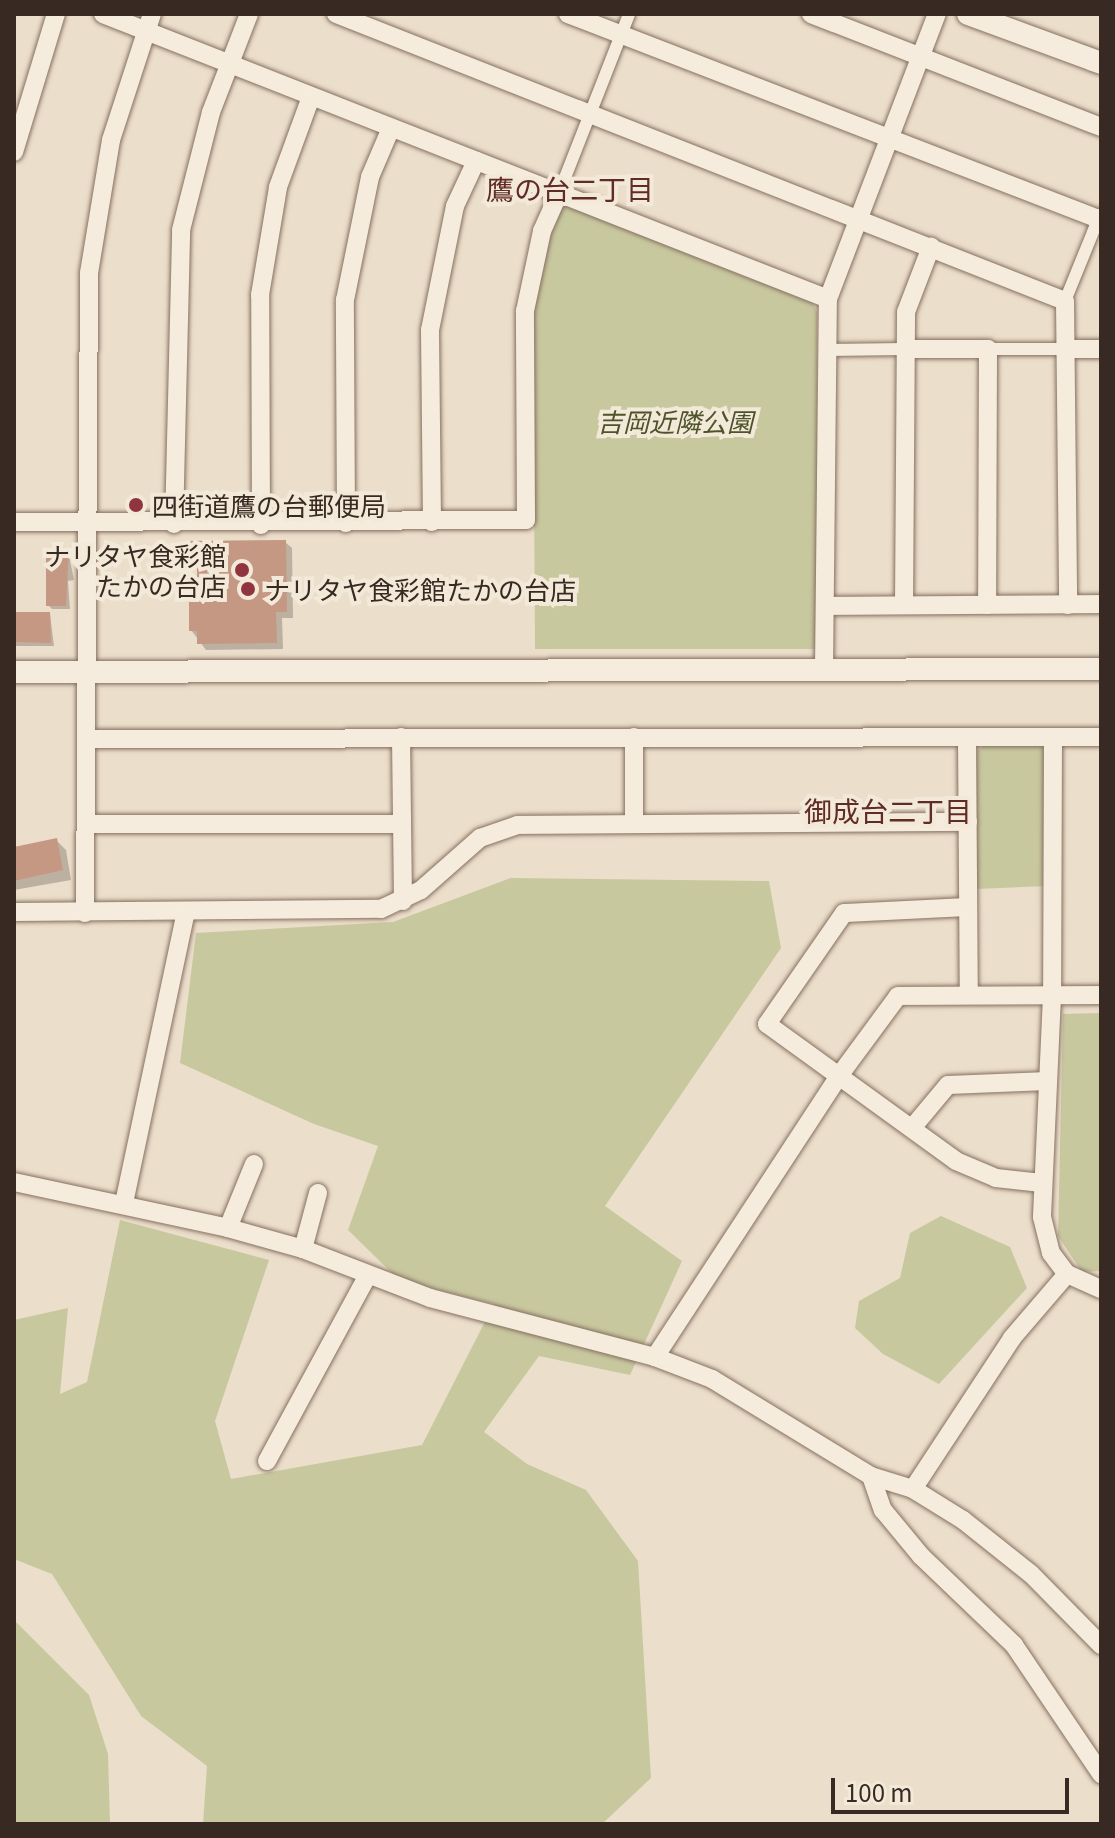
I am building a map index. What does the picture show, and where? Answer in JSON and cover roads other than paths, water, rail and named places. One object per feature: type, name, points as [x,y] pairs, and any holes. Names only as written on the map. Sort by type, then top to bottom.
[{"type":"street","points":[[14,152],[56,14]]},
{"type":"street","points":[[103,14],[148,23],[311,97],[828,299]]},
{"type":"street","points":[[174,524],[175,301],[181,230],[211,112],[249,14]]},
{"type":"street","points":[[336,14],[1065,301]]},
{"type":"street","points":[[568,14],[1100,217],[1065,301],[1068,605]]},
{"type":"street","points":[[14,522],[261,525],[526,520],[525,311],[542,231],[629,14]]},
{"type":"street","points":[[811,14],[1101,127]]},
{"type":"street","points":[[824,670],[828,299],[856,217],[937,14]]},
{"type":"street","points":[[968,14],[1101,63]]},
{"type":"street","points":[[85,913],[93,220],[111,140],[148,23]]},
{"type":"street","points":[[261,525],[260,295],[278,187],[311,97]]},
{"type":"street","points":[[346,523],[345,300],[370,177],[391,128]]},
{"type":"street","points":[[432,522],[430,330],[455,206],[476,161]]},
{"type":"street","points":[[904,605],[906,312],[931,247]]},
{"type":"street","points":[[987,605],[988,349]]},
{"type":"street","points":[[827,350],[1101,349]]},
{"type":"street","points":[[825,606],[1101,604]]},
{"type":"street","points":[[14,672],[1101,669]]},
{"type":"street","points":[[401,737],[403,901]]},
{"type":"street","points":[[634,737],[634,822]]},
{"type":"street","points":[[967,737],[969,995]]},
{"type":"street","points":[[1053,737],[1052,996],[1042,1183],[1045,1237],[1067,1274],[1101,1289]]},
{"type":"street","points":[[86,739],[1101,737]]},
{"type":"street","points":[[14,912],[358,912],[403,901],[465,849],[501,829],[634,822],[968,822]]},
{"type":"street","points":[[87,824],[402,824]]},
{"type":"street","points":[[968,907],[850,909],[837,918],[767,1024],[977,1172],[1042,1183]]},
{"type":"street","points":[[124,1203],[186,912]]},
{"type":"street","points":[[655,1357],[839,1076],[898,996],[1101,995]]},
{"type":"street","points":[[912,1128],[948,1085],[1048,1081]]},
{"type":"street","points":[[228,1228],[254,1164]]},
{"type":"street","points":[[14,1182],[124,1203],[303,1249],[367,1277],[655,1357],[712,1379],[871,1476],[913,1489],[999,1546],[1101,1645]]},
{"type":"street","points":[[303,1249],[318,1193]]},
{"type":"street","points":[[913,1489],[1012,1338],[1067,1274]]},
{"type":"street","points":[[267,1461],[367,1277]]},
{"type":"street","points":[[871,1476],[883,1510],[921,1556],[1014,1645],[1101,1774]]},
{"type":"place","name":"四街道鷹の台郵便局","points":[[136,505]]},
{"type":"place","name":"ナリタヤ食彩館 たかの台店","points":[[242,570]]},
{"type":"place","name":"ナリタヤ食彩館たかの台店","points":[[248,589]]},
{"type":"district","name":"鷹の台二丁目","points":[[570,188]]},
{"type":"district","name":"御成台二丁目","points":[[888,810]]},
{"type":"park label","name":"吉岡近隣公園","points":[[675,421]]}]
